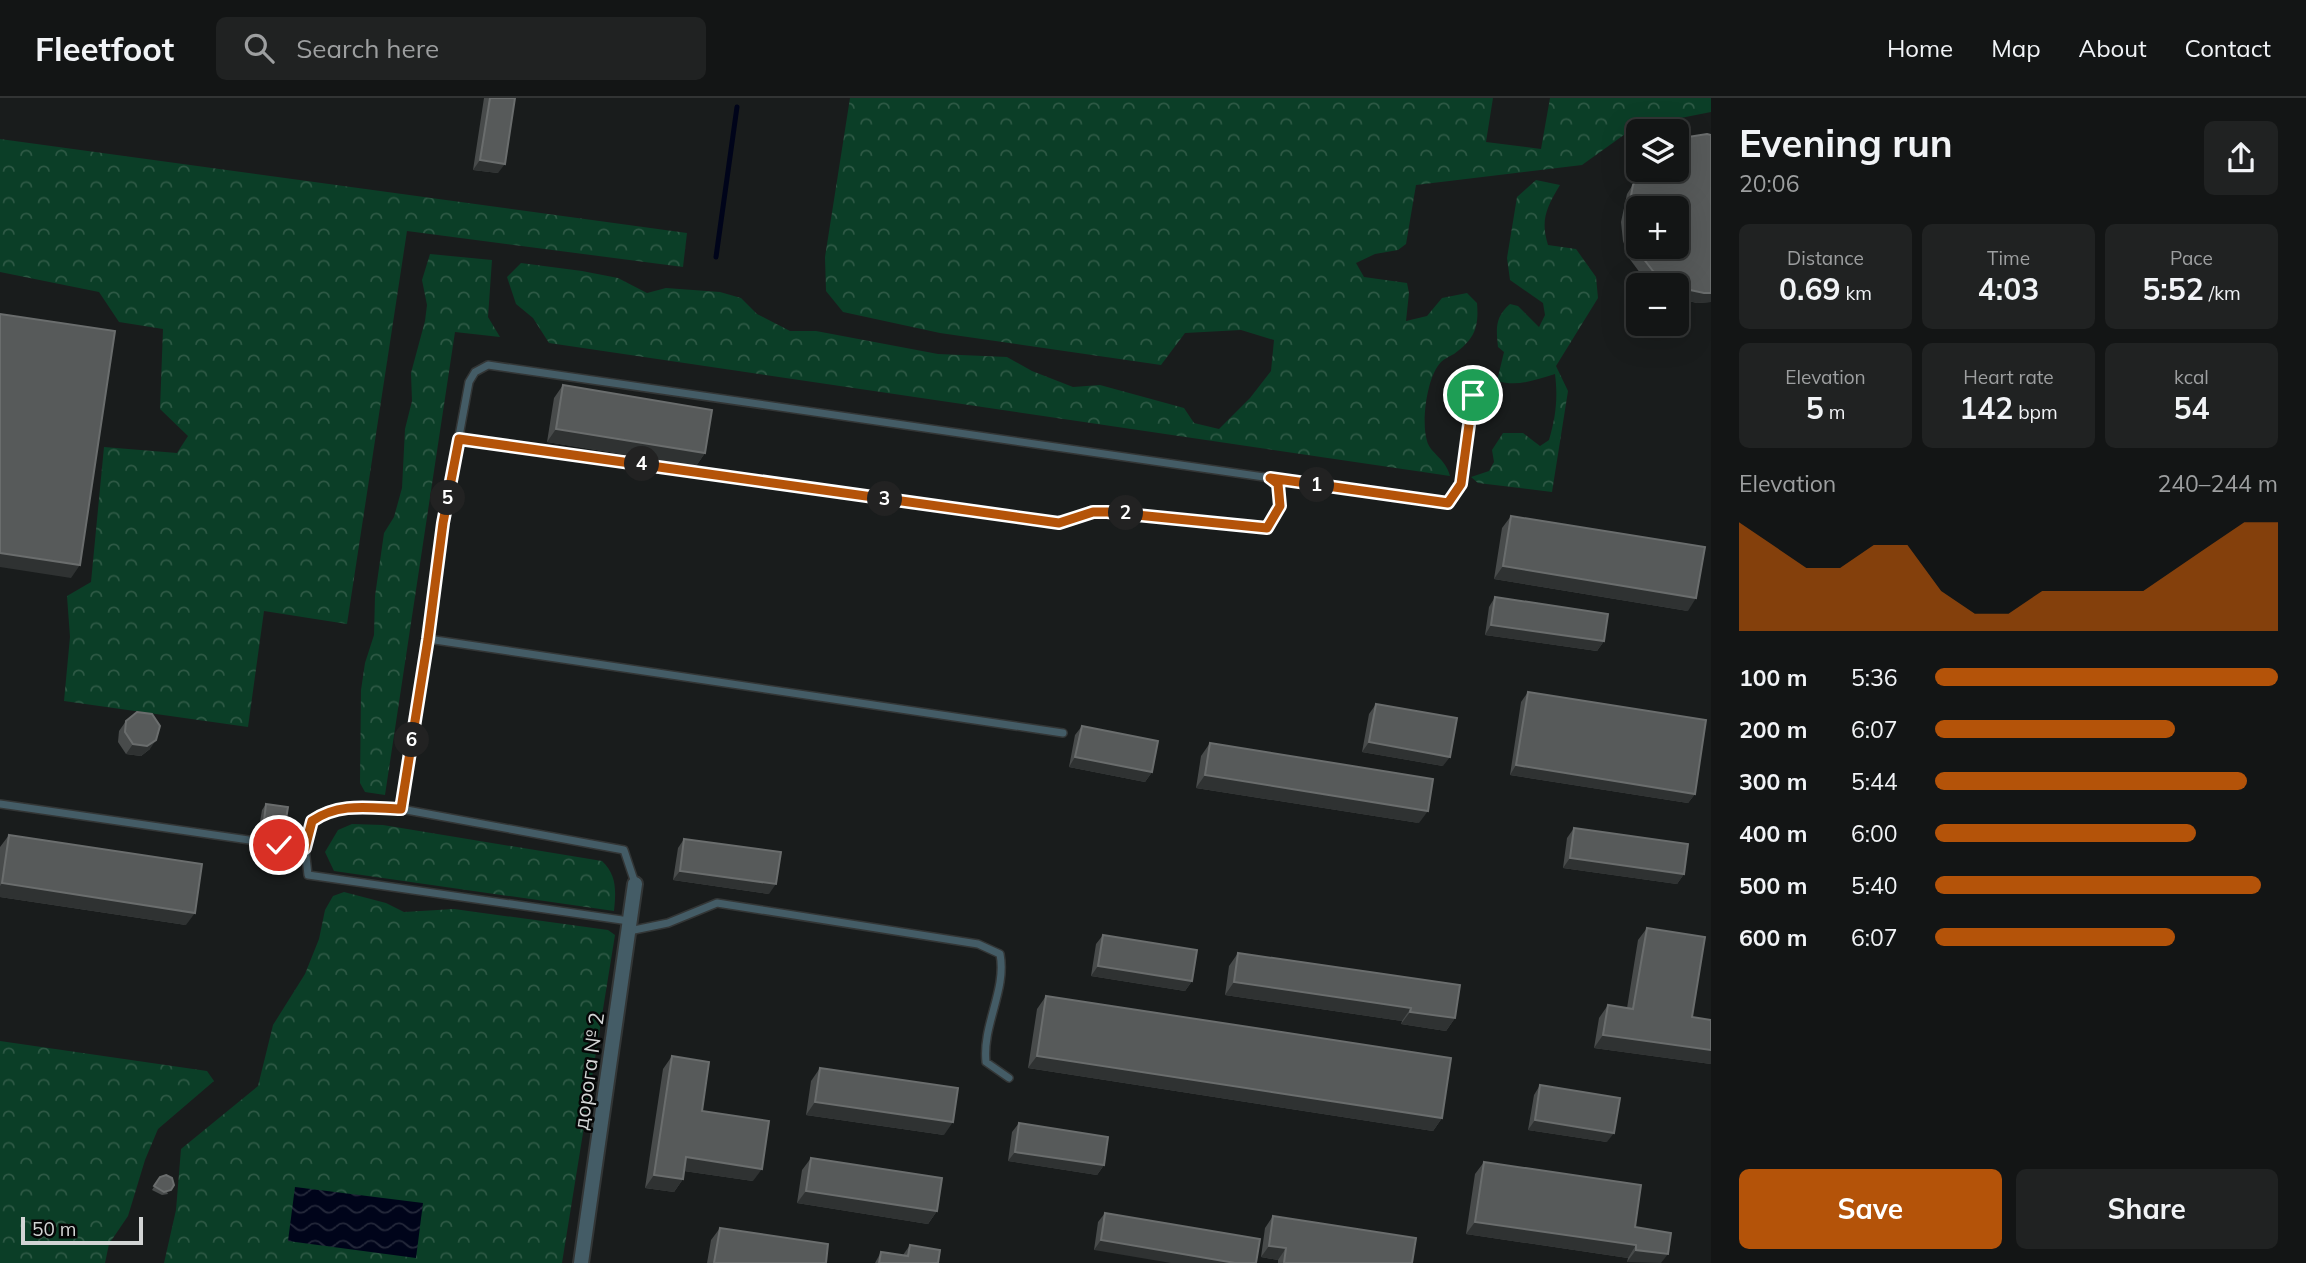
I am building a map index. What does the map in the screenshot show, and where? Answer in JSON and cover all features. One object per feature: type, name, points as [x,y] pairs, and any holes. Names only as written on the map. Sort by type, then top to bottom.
[{"type":"street","name":"дорога № 2","points":[[581,1263],[635,884]]},
{"type":"lane","points":[[401,809],[443,523],[469,382],[475,372],[488,365],[1448,503],[1461,484],[1473,395]]},
{"type":"lane","points":[[459,439],[1059,523],[1093,512],[1107,512],[1267,528],[1280,506],[1278,484],[1270,478]]},
{"type":"lane","points":[[428,639],[1063,733]]},
{"type":"lane","points":[[0,804],[305,848]]},
{"type":"lane","points":[[635,884],[624,850],[401,809],[344,807],[324,812],[312,821],[305,848],[308,875],[629,926],[668,923],[717,903],[978,944],[1000,954],[1003,969],[985,1046],[986,1062],[1009,1078]]},
{"type":"green space","points":[[850,98],[1493,98],[1486,142],[1541,149],[1550,98],[1711,98],[1711,112],[1676,119],[1626,119],[1626,133],[1582,165],[1416,185],[1406,244],[1398,250],[1375,254],[1356,263],[1364,277],[1407,283],[1409,293],[1406,321],[1427,316],[1442,298],[1467,293],[1477,303],[1476,326],[1471,338],[1436,369],[1427,400],[1427,441],[1450,476],[549,343],[533,318],[516,304],[507,277],[521,263],[618,278],[647,293],[666,288],[720,292],[741,298],[757,314],[790,331],[816,331],[938,354],[1007,357],[1032,371],[1073,387],[1100,385],[1184,408],[1194,423],[1219,429],[1250,398],[1271,371],[1274,340],[1241,330],[1185,333],[1161,365],[940,333],[843,312],[826,291],[825,257]]},
{"type":"green space","points":[[0,139],[687,233],[683,267],[407,231],[347,624],[264,611],[248,727],[64,701],[70,637],[67,596],[91,582],[104,447],[177,453],[188,436],[160,409],[163,329],[119,322],[99,292],[0,272]]},
{"type":"green space","points":[[1536,180],[1560,185],[1546,214],[1548,245],[1576,249],[1596,277],[1598,298],[1556,366],[1568,391],[1552,492],[1478,483],[1471,477],[1489,471],[1494,462],[1492,450],[1503,433],[1523,433],[1540,446],[1549,440],[1553,423],[1555,374],[1519,383],[1497,381],[1504,352],[1498,347],[1497,334],[1502,314],[1510,304],[1518,306],[1539,327],[1545,315],[1543,303],[1510,280],[1507,258],[1517,197]]},
{"type":"green space","points":[[430,254],[492,260],[488,317],[500,337],[455,332],[385,795],[365,792],[360,783],[361,690],[365,663],[374,635],[375,596],[384,533],[394,517],[402,488],[405,429],[412,401],[411,373],[427,305],[422,280]]},
{"type":"green space","points":[[352,824],[383,825],[602,861],[607,866],[614,884],[614,911],[334,871],[325,852],[338,830]]},
{"type":"green space","points":[[344,892],[386,903],[404,912],[454,909],[608,930],[615,935],[562,1263],[164,1263],[176,1210],[181,1149],[258,1086],[273,1025],[305,974],[319,939],[325,910],[333,896]]},
{"type":"green space","points":[[0,1041],[207,1071],[214,1081],[158,1129],[145,1160],[128,1216],[109,1244],[105,1263],[0,1263]]},
{"type":"water","points":[[295,1187],[423,1203],[416,1258],[288,1241]]},
{"type":"building","points":[[490,98],[515,98],[505,164],[480,160]]},
{"type":"building","points":[[1711,135],[1711,293],[1689,290],[1689,273],[1656,273],[1644,259],[1689,259],[1689,196],[1631,196],[1635,182],[1689,182],[1689,137]]},
{"type":"building","points":[[0,314],[115,331],[80,565],[0,553]]},
{"type":"building","points":[[563,385],[712,410],[705,453],[556,429]]},
{"type":"building","points":[[1511,516],[1705,547],[1696,598],[1503,566]]},
{"type":"building","points":[[1495,597],[1608,614],[1604,641],[1491,625]]},
{"type":"building","points":[[1528,692],[1706,720],[1695,794],[1516,765]]},
{"type":"building","points":[[1376,704],[1457,718],[1450,757],[1369,742]]},
{"type":"building","points":[[137,712],[152,714],[160,726],[156,740],[147,746],[133,744],[125,732],[126,721]]},
{"type":"building","points":[[1082,726],[1158,741],[1152,772],[1075,757]]},
{"type":"building","points":[[1210,743],[1433,779],[1428,811],[1205,775]]},
{"type":"building","points":[[266,804],[288,807],[285,825],[264,821]]},
{"type":"building","points":[[1574,828],[1688,844],[1684,874],[1570,858]]},
{"type":"building","points":[[9,835],[202,864],[195,913],[2,883]]},
{"type":"building","points":[[684,839],[781,852],[776,884],[680,871]]},
{"type":"building","points":[[1647,928],[1705,937],[1692,1017],[1711,1020],[1711,1050],[1603,1035],[1608,1005],[1633,1009]]},
{"type":"building","points":[[1103,935],[1197,950],[1192,981],[1098,966]]},
{"type":"building","points":[[1238,953],[1460,985],[1455,1018],[1410,1012],[1411,1008],[1234,982]]},
{"type":"building","points":[[1046,996],[1451,1058],[1442,1118],[1037,1056]]},
{"type":"building","points":[[672,1056],[709,1062],[702,1111],[769,1121],[762,1169],[686,1157],[683,1179],[654,1175]]},
{"type":"building","points":[[820,1068],[958,1088],[953,1122],[815,1102]]},
{"type":"building","points":[[1540,1085],[1620,1098],[1614,1133],[1535,1120]]},
{"type":"building","points":[[1019,1123],[1108,1137],[1104,1165],[1015,1152]]},
{"type":"building","points":[[811,1158],[942,1178],[937,1211],[806,1191]]},
{"type":"building","points":[[1484,1162],[1641,1185],[1635,1227],[1671,1233],[1668,1254],[1636,1250],[1636,1245],[1475,1222]]},
{"type":"building","points":[[166,1175],[172,1178],[174,1185],[171,1190],[164,1192],[154,1186],[160,1177]]},
{"type":"building","points":[[1105,1213],[1260,1239],[1256,1263],[1235,1263],[1101,1240]]},
{"type":"building","points":[[1273,1216],[1416,1238],[1412,1263],[1284,1263],[1286,1248],[1269,1246]]},
{"type":"building","points":[[720,1228],[828,1244],[826,1263],[714,1263]]},
{"type":"building","points":[[910,1245],[940,1250],[938,1263],[879,1263],[881,1252],[908,1256]]},
{"type":"waterway","points":[[716,257],[737,107]]},
{"type":"route","points":[[279,845],[305,848],[312,821],[324,812],[344,807],[401,809],[443,523],[459,439],[1059,523],[1093,512],[1107,512],[1267,528],[1280,506],[1278,484],[1270,478],[1448,503],[1461,484],[1473,395]]}]
